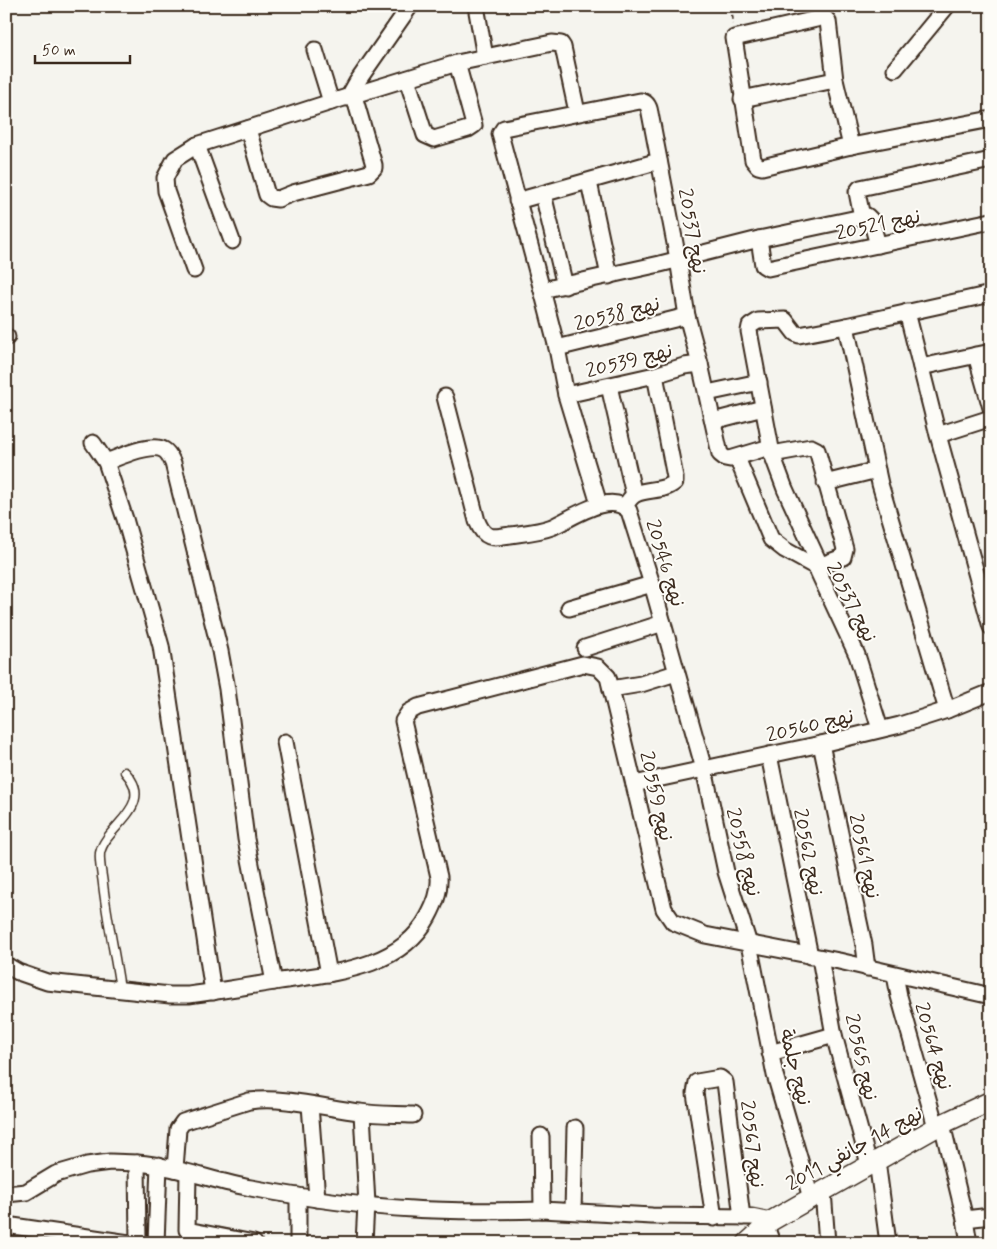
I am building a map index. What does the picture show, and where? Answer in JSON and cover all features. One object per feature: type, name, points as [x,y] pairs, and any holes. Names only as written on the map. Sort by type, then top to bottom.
[{"type":"street","points":[[248,129],[266,195],[271,198],[278,200],[286,195],[369,173],[374,168],[374,165],[351,97],[357,82],[410,6]]},
{"type":"street","points":[[476,6],[485,57]]},
{"type":"street","points":[[894,69],[947,6]]},
{"type":"street","points":[[851,146],[835,80],[828,21],[825,18],[734,38],[753,160],[758,166],[762,167],[851,146],[991,119]]},
{"type":"street","points":[[194,270],[166,191],[165,178],[174,160],[197,145],[458,63],[552,43],[561,44],[577,112],[504,128],[500,134],[557,348],[566,396],[599,504]]},
{"type":"street","points":[[315,50],[331,102]]},
{"type":"street","points":[[407,79],[425,135],[434,139],[468,129],[474,125],[458,63]]},
{"type":"street","points":[[742,99],[835,80]]},
{"type":"street","name":"نهج 20537","points":[[577,112],[640,101],[648,104],[687,316],[707,393],[720,454],[727,459],[737,458],[771,539],[785,550],[818,566],[857,654],[880,729]]},
{"type":"street","points":[[197,145],[232,241]]},
{"type":"street","points":[[862,217],[857,192],[860,188],[991,160]]},
{"type":"street","points":[[517,201],[660,161]]},
{"type":"street","points":[[589,182],[609,276]]},
{"type":"street","points":[[543,194],[565,286]]},
{"type":"street","points":[[542,290],[609,276],[759,239],[867,216],[870,218],[878,244]]},
{"type":"street","name":"نهج 20521","points":[[759,239],[763,266],[768,268],[991,221]]},
{"type":"street","points":[[737,458],[771,451],[813,448],[816,450],[845,552],[843,557],[818,566],[785,489],[771,451],[749,332],[750,326],[758,322],[785,320],[799,335],[991,294]]},
{"type":"street","points":[[907,312],[938,435],[991,627]]},
{"type":"street","name":"نهج 20538","points":[[557,348],[687,316]]},
{"type":"street","points":[[846,326],[877,470],[946,710]]},
{"type":"street","points":[[921,367],[983,354],[991,408]]},
{"type":"street","name":"نهج 20539","points":[[566,396],[655,375],[699,360]]},
{"type":"street","points":[[609,386],[629,500],[675,482],[655,375]]},
{"type":"street","points":[[707,393],[759,382]]},
{"type":"street","name":"نهج 20546","points":[[445,397],[477,521],[486,536],[496,538],[540,531],[599,504],[618,504],[629,500],[629,511],[652,584],[704,769]]},
{"type":"street","points":[[713,420],[763,408]]},
{"type":"street","points":[[938,435],[991,418]]},
{"type":"street","points":[[93,444],[106,462],[161,646],[212,992]]},
{"type":"street","points":[[106,462],[149,448],[164,450],[169,454],[173,463],[220,651],[227,690],[246,839],[274,982]]},
{"type":"street","points":[[826,483],[877,470]]},
{"type":"street","points":[[569,608],[652,584]]},
{"type":"street","points":[[585,648],[663,623]]},
{"type":"street","points":[[6,965],[18,972],[47,982],[170,995],[189,995],[329,974],[375,962],[396,951],[422,928],[434,906],[440,888],[404,731],[403,721],[409,712],[418,707],[583,664],[598,667],[610,683],[641,684],[676,673]]},
{"type":"street","name":"نهج 20559","points":[[610,683],[664,909],[673,922],[706,935],[749,944]]},
{"type":"street","name":"نهج 20560","points":[[634,784],[769,755],[821,748],[946,710],[991,692]]},
{"type":"street","points":[[285,742],[329,974]]},
{"type":"street","name":"نهج 20561","points":[[821,748],[864,945],[867,968]]},
{"type":"street","name":"نهج 20562","points":[[769,755],[815,957]]},
{"type":"street","name":"نهج 20558","points":[[704,769],[726,872],[749,944]]},
{"type":"street","points":[[749,944],[991,996]]},
{"type":"street","name":"نهج جلمة","points":[[749,944],[770,1053],[819,1197],[826,1243]]},
{"type":"street","name":"نهج 20565","points":[[815,957],[834,1035],[873,1162],[888,1243]]},
{"type":"street","name":"نهج 20564","points":[[895,975],[899,996],[965,1219],[968,1243]]},
{"type":"street","points":[[770,1053],[834,1035]]},
{"type":"street","name":"نهج 20567","points":[[714,1218],[695,1093],[697,1082],[720,1078],[725,1082],[742,1217]]},
{"type":"street","points":[[254,1243],[185,1236],[178,1129],[180,1125],[187,1120],[254,1100],[310,1105],[362,1113],[414,1115]]},
{"type":"street","name":"نهج 14 جانفي 2011","points":[[747,1243],[770,1230],[873,1162],[939,1126],[991,1102]]},
{"type":"street","points":[[310,1105],[317,1199]]},
{"type":"street","points":[[362,1113],[367,1204],[364,1243]]},
{"type":"street","points":[[574,1211],[575,1128]]},
{"type":"street","points":[[541,1136],[542,1210]]},
{"type":"street","points":[[6,1194],[26,1192],[56,1174],[86,1165],[110,1162],[137,1163],[159,1165],[249,1188],[317,1199],[412,1209],[542,1210],[652,1216],[761,1218],[770,1230]]},
{"type":"street","points":[[137,1163],[138,1243]]},
{"type":"street","points":[[156,1243],[159,1165]]},
{"type":"street","points":[[298,1196],[298,1243]]},
{"type":"street","points":[[965,1219],[991,1216]]},
{"type":"street","points":[[6,1226],[129,1243]]},
{"type":"lane","points":[[120,989],[106,906],[100,856],[106,840],[124,820],[134,800],[135,790],[132,779],[125,772]]},
{"type":"path","points":[[731,6],[734,38]]}]
